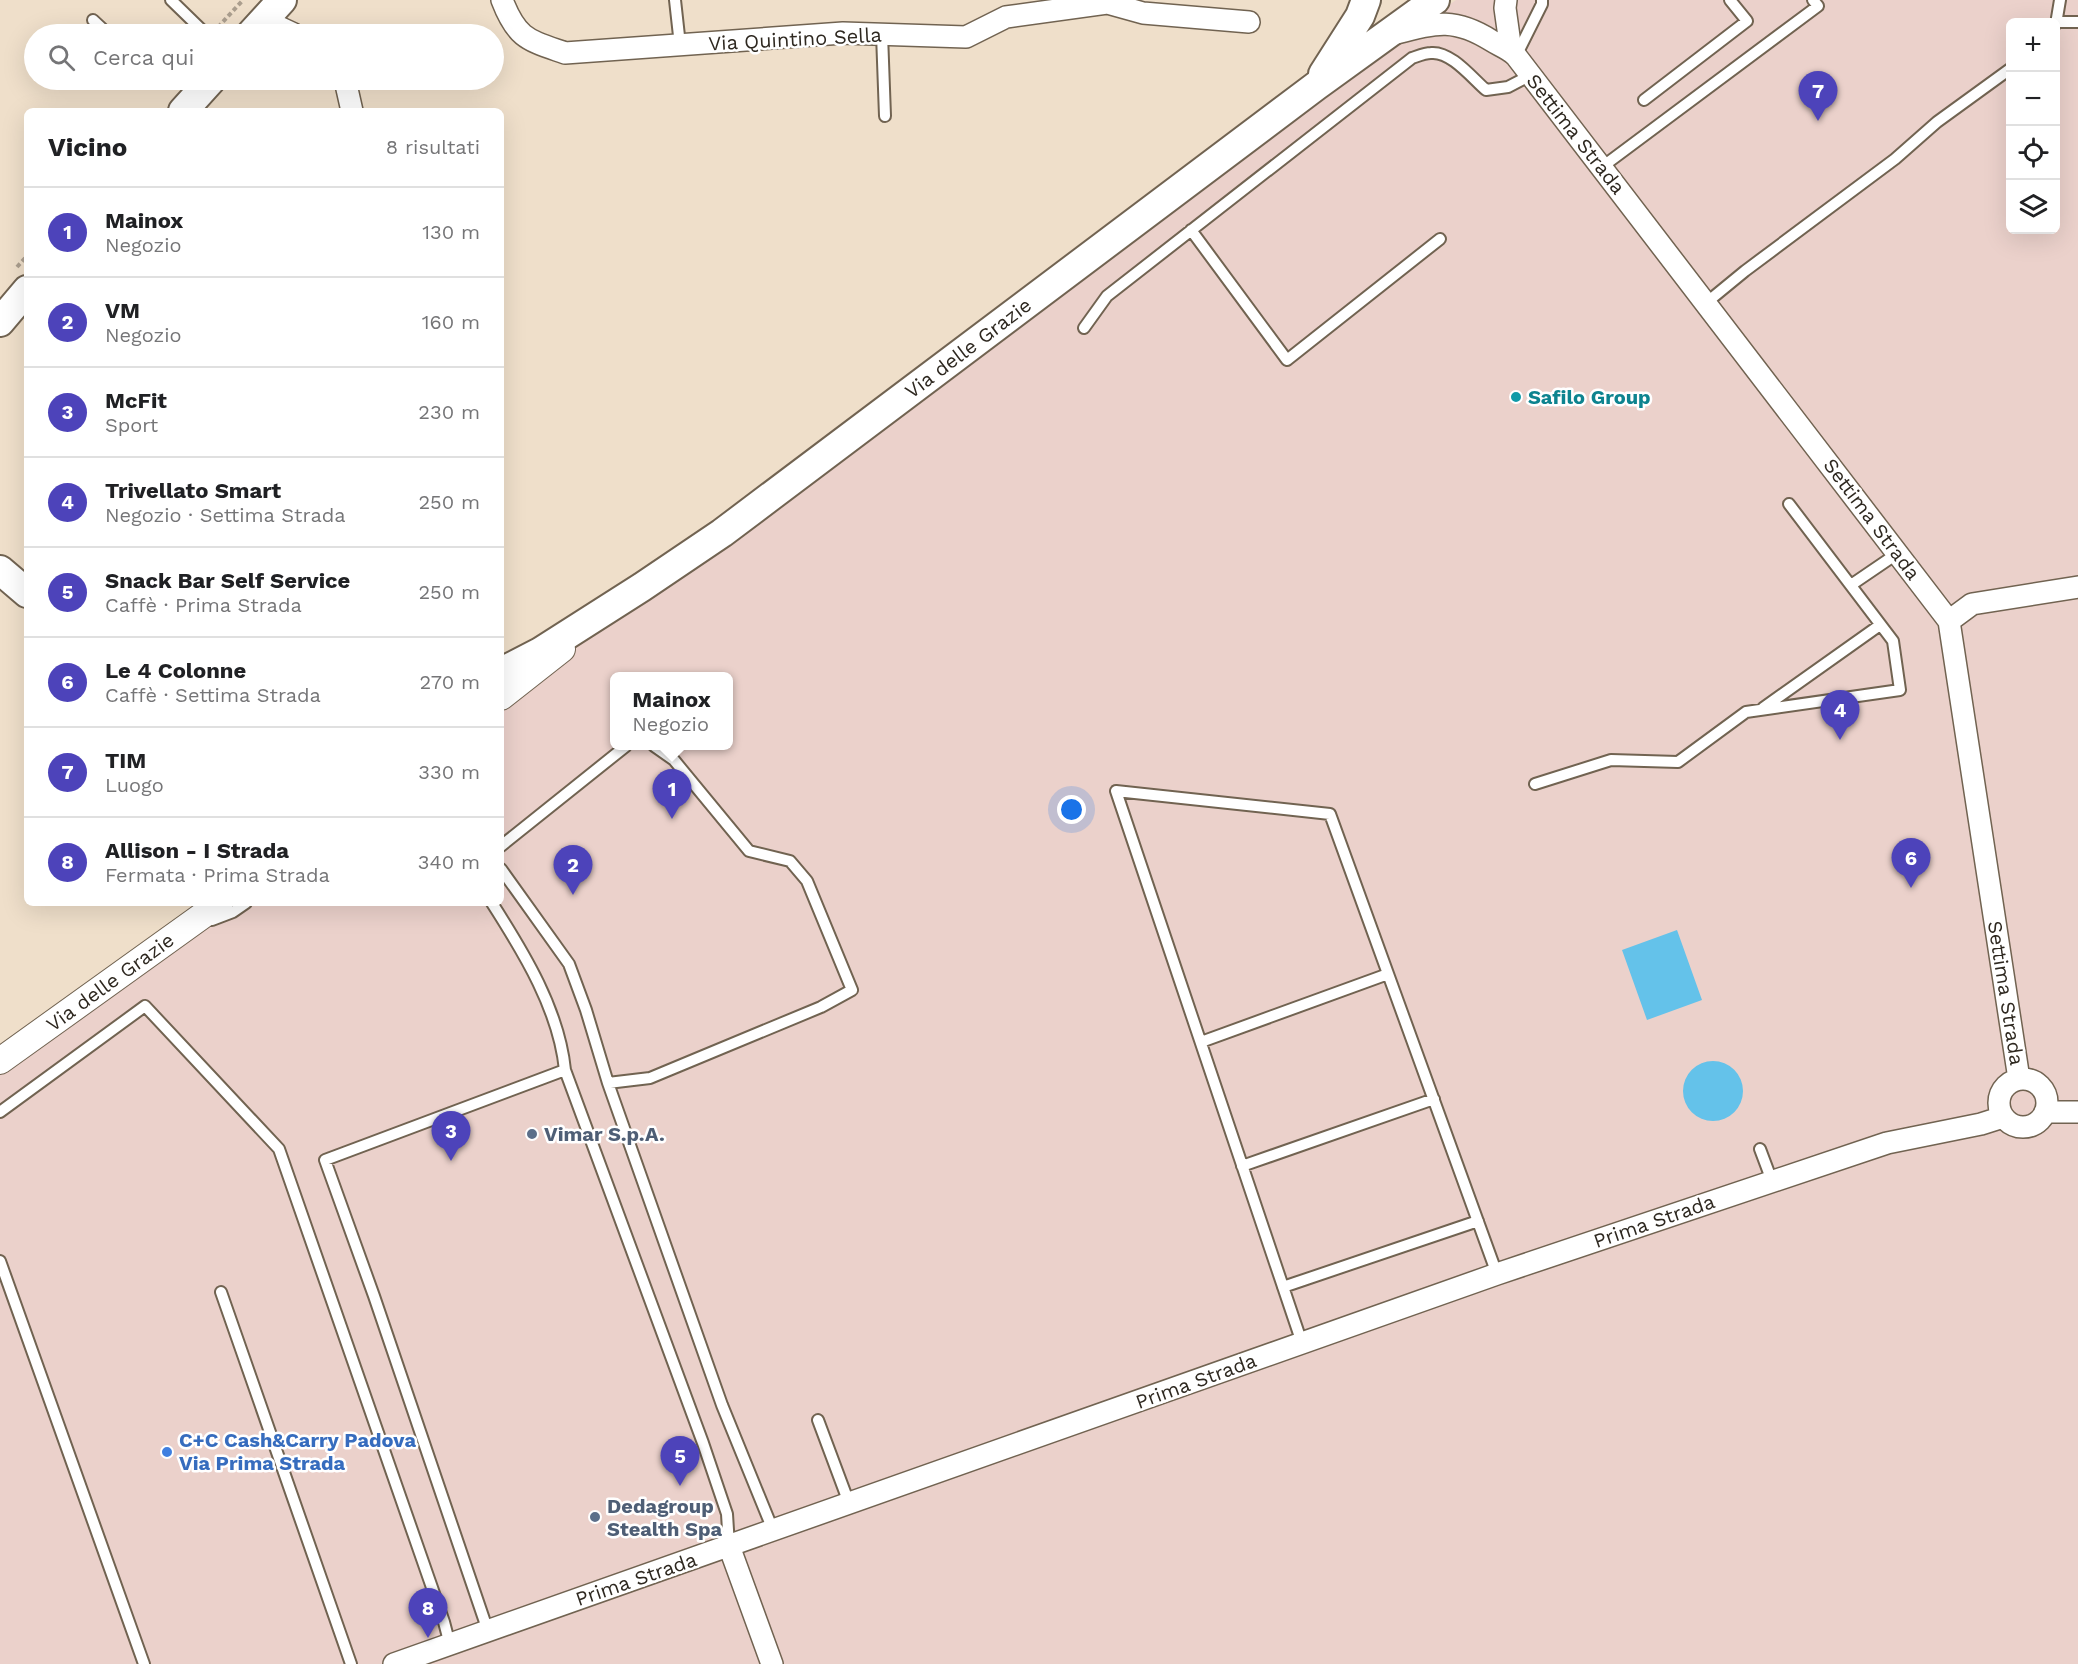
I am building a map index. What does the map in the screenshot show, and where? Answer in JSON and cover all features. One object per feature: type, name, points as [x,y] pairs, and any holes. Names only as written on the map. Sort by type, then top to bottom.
[{"type":"main road","points":[[1316,86],[1355,25],[1366,0]]},
{"type":"main road","name":"Via delle Grazie","points":[[642,587],[732,526],[1316,86],[1435,0]]},
{"type":"main road","points":[[186,108],[202,90]]},
{"type":"main road","points":[[0,322],[24,294]]},
{"type":"main road","points":[[0,570],[24,590]]},
{"type":"main road","points":[[504,670],[540,652],[642,587]]},
{"type":"street","name":"Via Quintino Sella","points":[[502,0],[509,18],[525,38],[565,53],[843,33],[966,37],[1006,17],[1107,3],[1143,13],[1249,22]]},
{"type":"street","points":[[1506,0],[1505,8],[1513,53]]},
{"type":"street","name":"Settima Strada","points":[[1383,38],[1436,24],[1467,27],[1513,53],[1949,621],[2019,1079]]},
{"type":"street","points":[[347,90],[351,108]]},
{"type":"street","points":[[0,308],[24,288]]},
{"type":"street","name":"Via delle Grazie","points":[[504,695],[642,587]]},
{"type":"street","points":[[1949,621],[1972,604],[2078,587]]},
{"type":"street","name":"Via delle Grazie","points":[[0,1061],[216,906]]},
{"type":"street","points":[[2027,1079],[2041,1087],[2046,1095],[2045,1112],[2041,1120],[2033,1125],[2024,1127],[2009,1123],[2003,1117],[1999,1102],[2001,1094],[2012,1082],[2027,1079]]},
{"type":"street","points":[[2045,1112],[2078,1112]]},
{"type":"street","name":"Prima Strada","points":[[394,1664],[1497,1274],[1887,1143],[1981,1124],[2003,1117]]},
{"type":"street","points":[[729,1546],[772,1664]]},
{"type":"lane","points":[[171,0],[194,24]]},
{"type":"lane","points":[[675,0],[680,45]]},
{"type":"lane","points":[[1513,53],[1542,4],[1542,0]]},
{"type":"lane","points":[[1644,100],[1747,21],[1730,0]]},
{"type":"lane","points":[[1602,167],[1818,6],[1813,0]]},
{"type":"lane","points":[[2057,18],[2060,0]]},
{"type":"lane","points":[[93,20],[97,24]]},
{"type":"lane","points":[[2060,23],[2078,22]]},
{"type":"lane","points":[[882,34],[885,116]]},
{"type":"lane","points":[[1084,328],[1107,296],[1412,58],[1433,52],[1456,61],[1486,90],[1508,87],[1531,75]]},
{"type":"lane","points":[[1706,303],[1745,271],[1895,159],[1937,122],[2006,72]]},
{"type":"lane","points":[[1191,230],[1287,360],[1440,239]]},
{"type":"lane","points":[[1535,784],[1611,760],[1678,762],[1746,712],[1900,690],[1893,641],[1789,504]]},
{"type":"lane","points":[[1851,585],[1898,553]]},
{"type":"lane","points":[[1762,709],[1880,625]]},
{"type":"lane","points":[[504,844],[621,750]]},
{"type":"lane","points":[[608,1083],[650,1078],[821,1007],[852,990],[807,881],[790,861],[748,851],[674,760],[660,750]]},
{"type":"lane","points":[[1302,1343],[1116,791],[1330,813],[1497,1274]]},
{"type":"lane","points":[[504,872],[569,964],[586,1010],[608,1083],[722,1405],[773,1530]]},
{"type":"lane","points":[[181,931],[233,912],[242,906]]},
{"type":"lane","points":[[494,906],[518,943],[543,994],[562,1044],[565,1070],[727,1514],[729,1546]]},
{"type":"lane","points":[[1201,1042],[1388,974]]},
{"type":"lane","points":[[0,1112],[145,1006],[279,1149],[444,1622],[450,1645]]},
{"type":"lane","points":[[488,1631],[325,1160],[565,1070]]},
{"type":"lane","points":[[1242,1166],[1434,1099]]},
{"type":"lane","points":[[1760,1149],[1772,1181]]},
{"type":"lane","points":[[1283,1287],[1478,1221]]},
{"type":"lane","points":[[0,1262],[144,1664]]},
{"type":"lane","points":[[221,1292],[351,1664]]},
{"type":"lane","points":[[818,1420],[849,1503]]},
{"type":"path","points":[[221,24],[243,0]]},
{"type":"shaded area","points":[[1456,0],[2078,0],[2078,1664],[0,1664],[0,1073],[221,906],[504,906],[504,693]]},
{"type":"water","points":[[1677,930],[1702,1000],[1647,1020],[1622,950]]},
{"type":"water","points":[[1707,1061],[1719,1061],[1730,1066],[1738,1074],[1743,1091],[1741,1103],[1730,1116],[1719,1121],[1707,1121],[1696,1116],[1688,1108],[1683,1097],[1683,1085],[1688,1074],[1696,1066]]},
{"type":"place","name":"TIM","points":[[1818,121]]},
{"type":"place","name":"Safilo Group","points":[[1516,397]]},
{"type":"place","name":"Trivellato Smart","points":[[1840,740]]},
{"type":"place","name":"Mainox","points":[[672,819]]},
{"type":"place","name":"Le 4 Colonne","points":[[1911,888]]},
{"type":"place","name":"VM","points":[[573,895]]},
{"type":"place","name":"Vimar S.p.A.","points":[[532,1134]]},
{"type":"place","name":"McFit","points":[[451,1161]]},
{"type":"place","name":"C+C Cash&Carry Padova Via Prima Strada","points":[[167,1452]]},
{"type":"place","name":"Snack Bar Self Service","points":[[680,1486]]},
{"type":"place","name":"Dedagroup Stealth Spa","points":[[595,1517]]},
{"type":"place","name":"Allison - I Strada","points":[[428,1638]]}]
